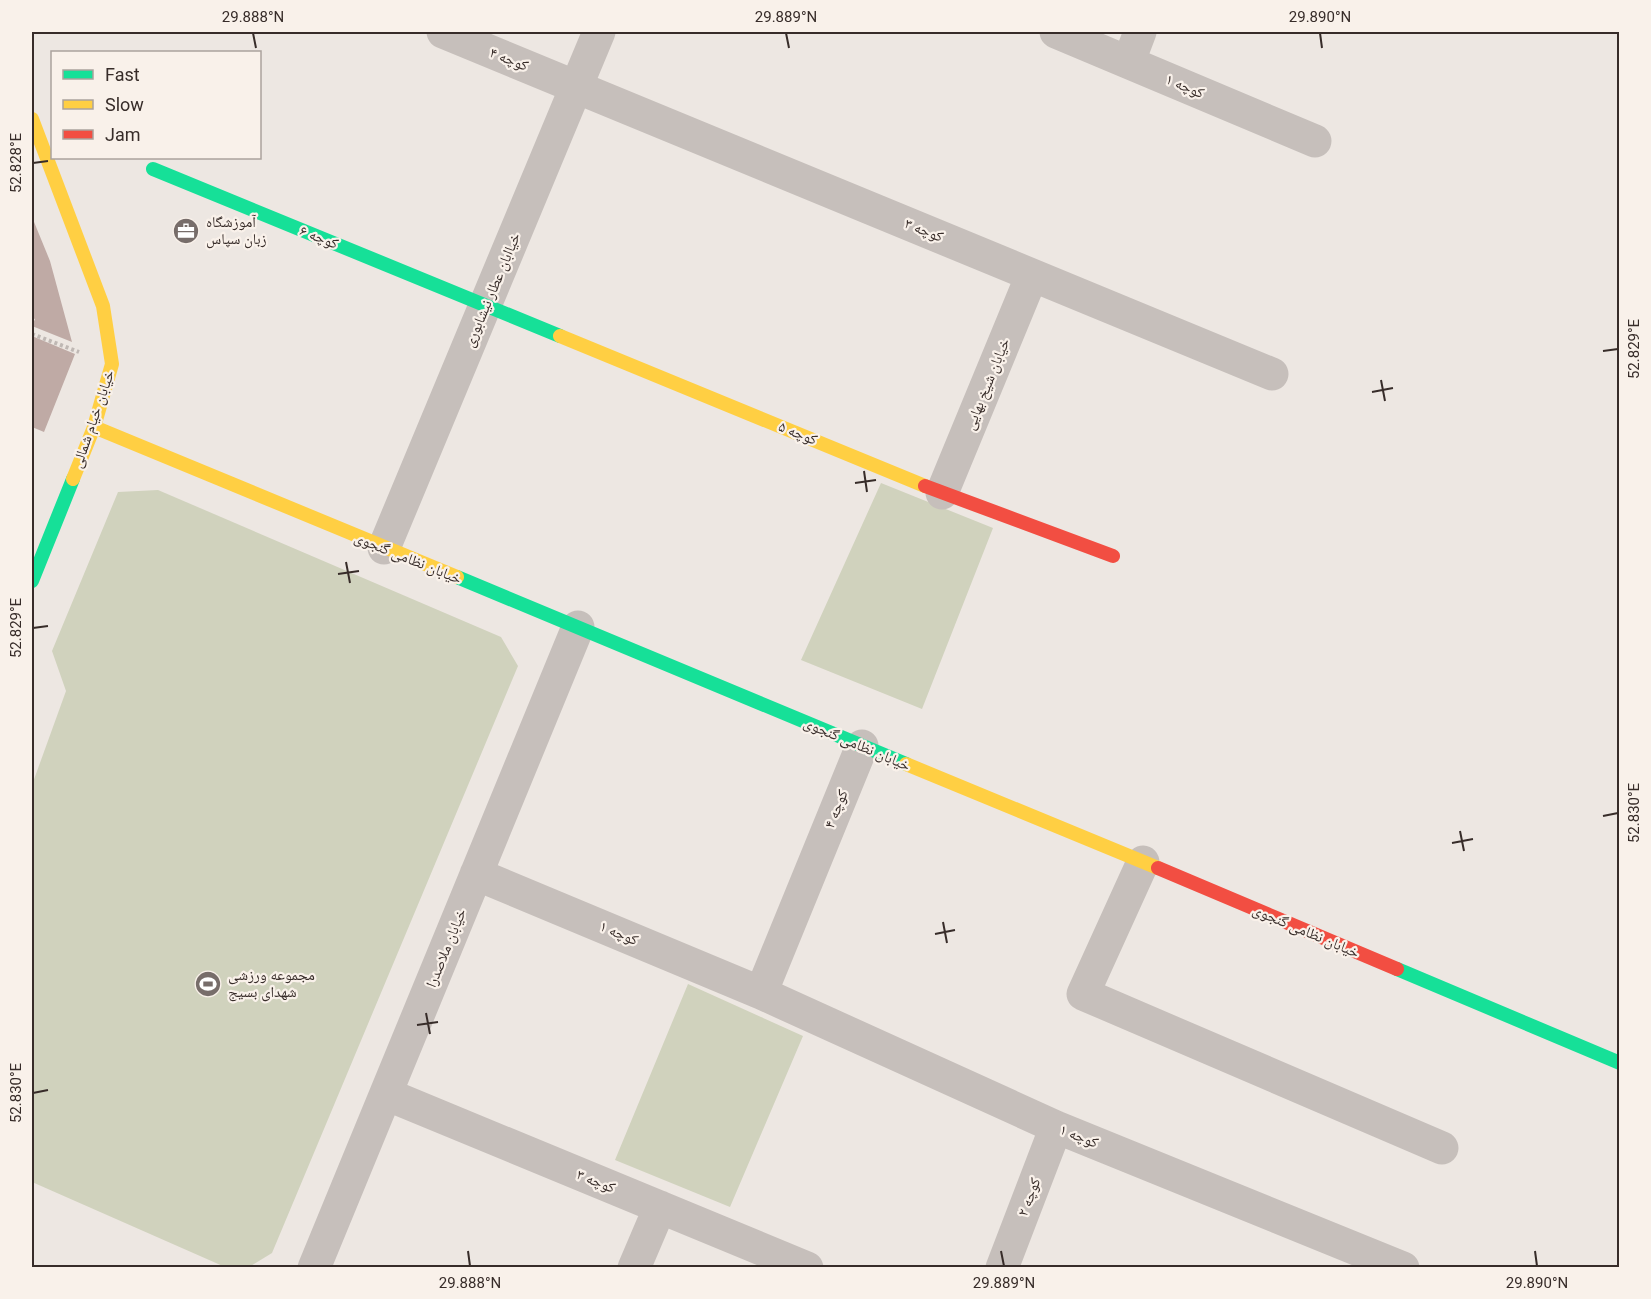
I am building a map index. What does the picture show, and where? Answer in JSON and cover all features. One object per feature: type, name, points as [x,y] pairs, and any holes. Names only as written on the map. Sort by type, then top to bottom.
[{"type":"street","name":"کوچه ۴","points":[[442,32],[576,87]]},
{"type":"street","name":"خیاابان عطار نیشابوری","points":[[384,548],[599,32]]},
{"type":"street","name":"کوچه ۱","points":[[1056,32],[1134,46],[1315,141]]},
{"type":"street","name":"کوچه ۳","points":[[576,87],[1272,374]]},
{"type":"street","name":"خیابان خیام شمالی","points":[[32,119],[103,306],[112,364],[94,427],[32,581]]},
{"type":"street","name":"کوچه ۶","points":[[153,169],[485,305]]},
{"type":"street","name":"خیابان شیخ بهایی","points":[[942,493],[1032,274]]},
{"type":"street","name":"کوچه ۵","points":[[485,305],[942,493],[1113,556]]},
{"type":"street","name":"خیابان نظامی گنجوی","points":[[94,427],[1143,862],[1620,1063]]},
{"type":"street","name":"خیابان ملاصدرا","points":[[315,1268],[578,627]]},
{"type":"street","name":"کوچه ۴","points":[[761,993],[862,746]]},
{"type":"street","points":[[1143,862],[1083,994],[1442,1148]]},
{"type":"street","name":"کوچه ۱","points":[[476,874],[761,993],[1056,1127],[1402,1268]]},
{"type":"street","name":"کوچه ۳","points":[[386,1094],[807,1268]]},
{"type":"street","name":"کوچه ۲","points":[[1002,1268],[1056,1127]]},
{"type":"street","points":[[633,1268],[660,1207]]},
{"type":"path","points":[[32,334],[112,364]]},
{"type":"green space","points":[[881,483],[993,528],[922,709],[801,660]]},
{"type":"green space","name":"مجموعه ورزشی شهدای بسیج","points":[[158,490],[501,637],[518,666],[272,1253],[249,1267],[225,1267],[32,1182],[32,785],[66,691],[52,651],[118,492]]},
{"type":"green space","points":[[688,984],[803,1036],[730,1207],[615,1160]]},
{"type":"building","points":[[32,217],[50,261],[72,342],[32,326],[35,319],[32,318]]},
{"type":"building","points":[[32,336],[75,354],[44,432],[32,427]]},
{"type":"traffic: fast","points":[[153,169],[560,336]]},
{"type":"traffic: fast","points":[[32,581],[73,479]]},
{"type":"traffic: fast","points":[[457,577],[906,764]]},
{"type":"traffic: fast","points":[[1397,969],[1620,1063]]},
{"type":"traffic: slow","points":[[32,119],[103,306],[112,364],[94,427],[73,479]]},
{"type":"traffic: slow","points":[[560,336],[925,486]]},
{"type":"traffic: slow","points":[[94,427],[457,577]]},
{"type":"traffic: slow","points":[[906,764],[1158,868]]},
{"type":"traffic: jam","points":[[925,486],[1113,556]]},
{"type":"traffic: jam","points":[[1158,868],[1397,969]]},
{"type":"place","name":"آموزشگاه زبان سپاس","points":[[186,231]]},
{"type":"place","name":"مجموعه ورزشی شهدای بسیج","points":[[208,984]]}]
